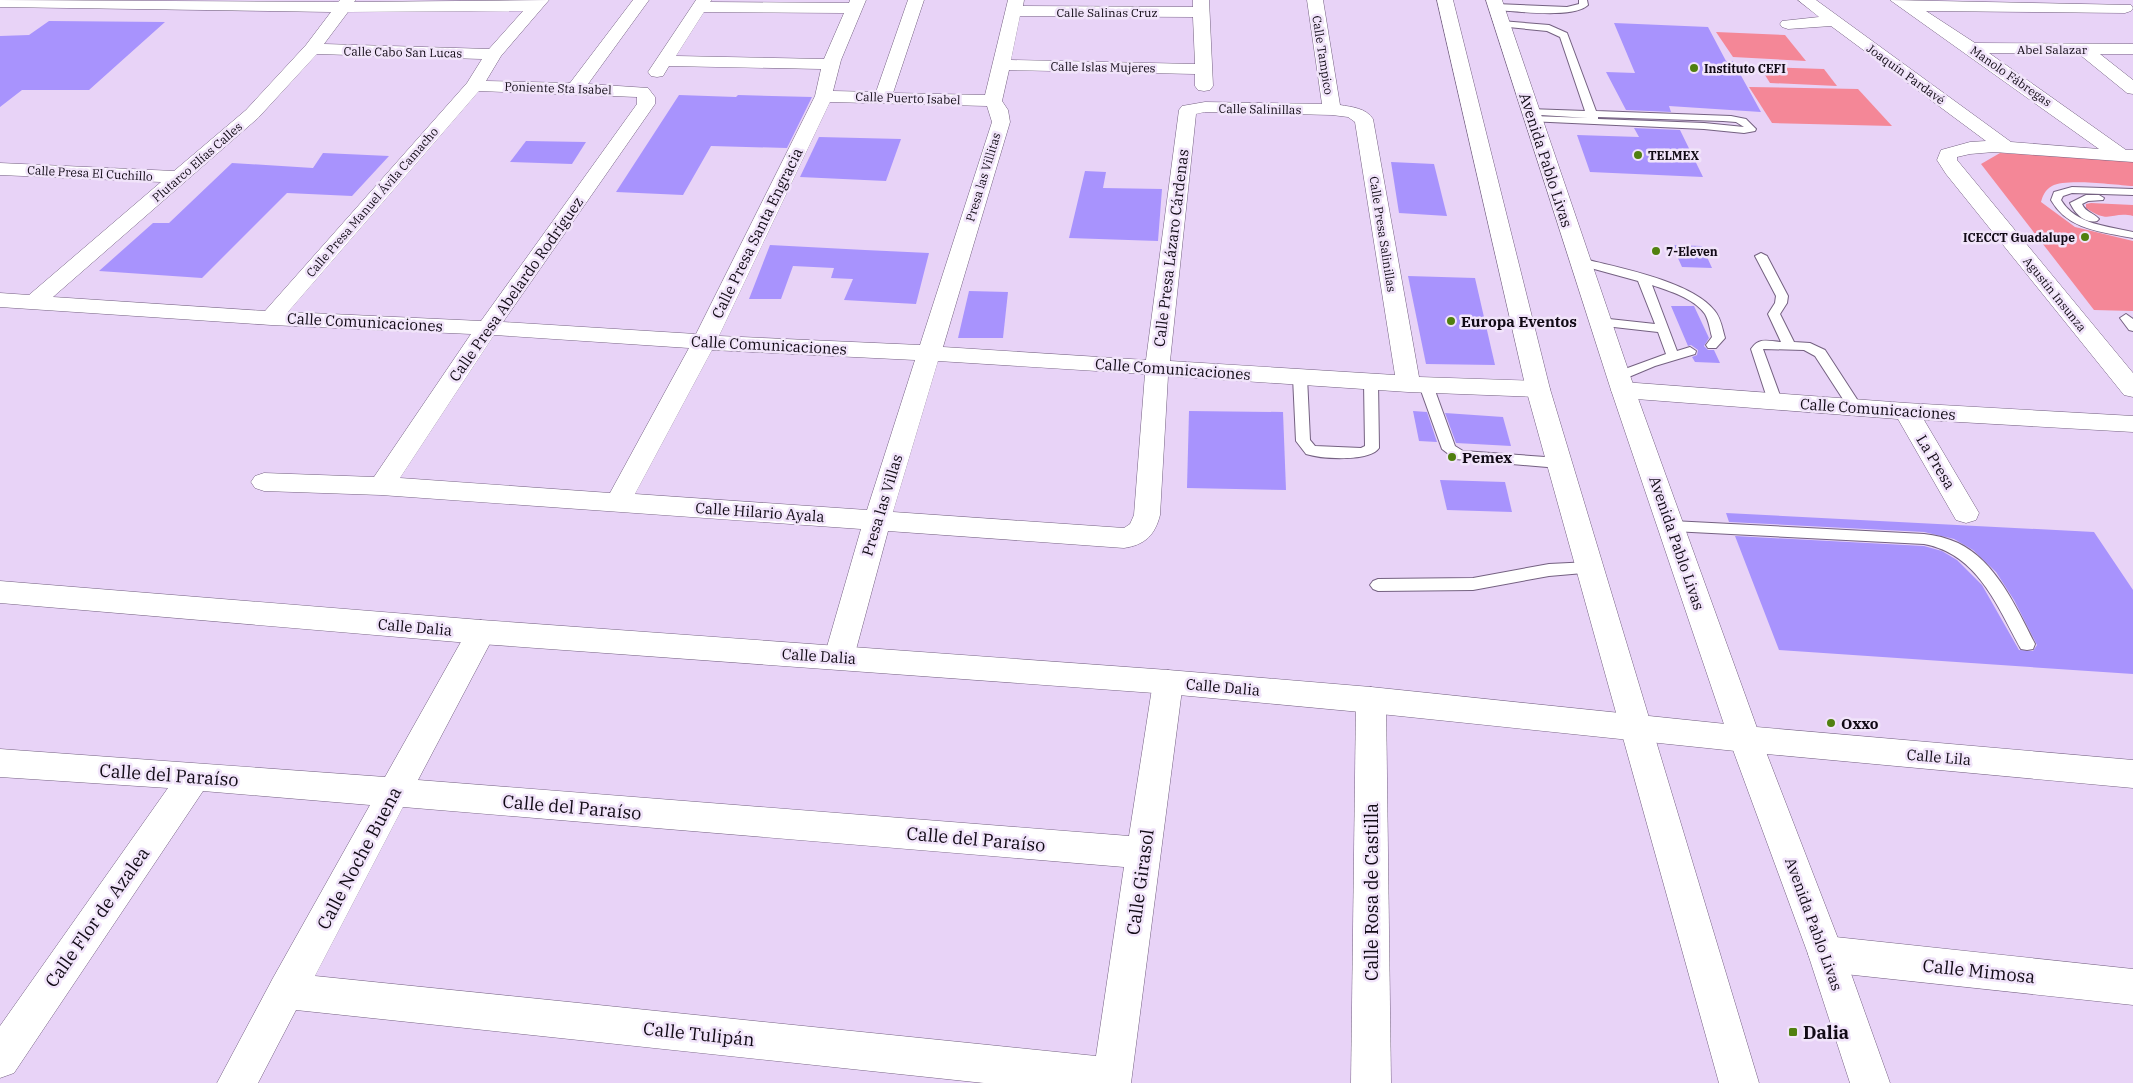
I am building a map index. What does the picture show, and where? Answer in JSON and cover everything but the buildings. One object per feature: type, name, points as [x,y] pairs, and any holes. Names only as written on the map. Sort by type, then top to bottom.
[{"type":"street","points":[[575,89],[641,0]]},
{"type":"street","points":[[883,98],[916,0]]},
{"type":"street","name":"Calle Tampico","points":[[1315,0],[1332,110]]},
{"type":"street","points":[[1446,0],[1538,389],[1739,1083]]},
{"type":"street","name":"Joaquín Pardavé","points":[[1806,0],[2006,147]]},
{"type":"street","points":[[0,2],[538,3]]},
{"type":"street","name":"Plutarco Elías Calles","points":[[34,302],[252,114],[312,49],[346,3]]},
{"type":"street","name":"Calle Presa Manuel Ávila Camacho","points":[[271,318],[474,86],[494,54],[538,3]]},
{"type":"street","points":[[1902,3],[2124,7]]},
{"type":"street","name":"Manolo Fábregas","points":[[1902,3],[1972,48],[2127,156]]},
{"type":"street","points":[[642,92],[666,61],[701,4],[856,4]]},
{"type":"street","name":"Calle Presa Santa Engracia","points":[[618,502],[704,342],[824,96],[824,86],[856,4]]},
{"type":"street","points":[[993,101],[1015,6]]},
{"type":"street","name":"Calle Salinas Cruz","points":[[1015,6],[1201,6]]},
{"type":"street","name":"Calle Presa Lázaro Cárdenas","points":[[1139,534],[1147,515],[1157,368],[1203,69],[1201,6]]},
{"type":"street","name":"Avenida Pablo Livas","points":[[1497,10],[1621,383],[1745,739],[1826,954],[1870,1083]]},
{"type":"street","points":[[1788,24],[1834,21]]},
{"type":"street","name":"Abel Salazar","points":[[1972,48],[2133,49]]},
{"type":"street","name":"Calle Cabo San Lucas","points":[[312,49],[494,54]]},
{"type":"street","points":[[2084,49],[2133,89]]},
{"type":"street","points":[[666,61],[832,64]]},
{"type":"street","name":"Calle Islas Mujeres","points":[[1002,65],[1203,69]]},
{"type":"street","name":"Poniente Sta Isabel","points":[[474,86],[642,92]]},
{"type":"street","name":"Calle Presa Abelardo Rodríguez","points":[[381,486],[487,328],[646,104],[646,97],[642,92]]},
{"type":"street","name":"Calle Puerto Isabel","points":[[824,96],[993,101]]},
{"type":"street","name":"Presa las Villitas","points":[[928,353],[1001,122],[999,110],[993,101]]},
{"type":"street","name":"Calle Salinillas","points":[[1197,109],[1332,110]]},
{"type":"street","name":"Calle Presa Salinillas","points":[[1332,110],[1352,112],[1360,115],[1364,118],[1367,126],[1380,218],[1417,385]]},
{"type":"street","name":"Agustín Insunza","points":[[2127,156],[2006,147],[1956,150],[1948,154],[1947,160],[1953,170],[2133,389]]},
{"type":"street","name":"Calle Presa El Cuchillo","points":[[0,169],[181,177]]},
{"type":"street","name":"Calle Comunicaciones","points":[[0,300],[271,318],[487,328],[704,342],[928,353],[1417,385],[1538,389]]},
{"type":"street","name":"Presa las Villas","points":[[839,657],[877,520],[928,353]]},
{"type":"street","name":"Calle Comunicaciones","points":[[1621,383],[1775,402],[2133,424]]},
{"type":"street","name":"La Presa","points":[[1906,411],[1966,512]]},
{"type":"street","name":"Calle Hilario Ayala","points":[[264,482],[381,486],[1124,538],[1139,534]]},
{"type":"street","name":"Calle Dalia","points":[[0,592],[481,632],[1168,682],[1372,700],[1637,729]]},
{"type":"street","name":"Calle Noche Buena","points":[[237,1083],[481,632]]},
{"type":"street","name":"Calle Girasol","points":[[1111,1080],[1168,682]]},
{"type":"street","name":"Calle Rosa de Castilla","points":[[1371,1083],[1372,700]]},
{"type":"street","name":"Calle Lila","points":[[1637,729],[2133,774]]},
{"type":"street","name":"Calle del Paraíso","points":[[0,763],[195,776],[1145,853]]},
{"type":"street","name":"Calle Flor de Azalea","points":[[0,1059],[195,776]]},
{"type":"street","name":"Calle Mimosa","points":[[1826,954],[2133,988]]},
{"type":"street","name":"Calle Tulipán","points":[[286,991],[1111,1080]]},
{"type":"lane","points":[[1497,10],[1567,10],[1584,5],[1583,0]]},
{"type":"lane","points":[[1497,10],[1564,35],[1593,118]]},
{"type":"lane","points":[[1531,115],[1751,129],[1748,124],[1741,120],[1723,118],[1593,118]]},
{"type":"lane","points":[[2133,192],[2072,190],[2058,194],[2056,200],[2059,208],[2069,217],[2086,224],[2133,236]]},
{"type":"lane","points":[[2133,200],[2086,198],[2076,203],[2077,208],[2086,216],[2133,229]]},
{"type":"lane","points":[[1761,256],[1782,296],[1781,303],[1774,314],[1789,345]]},
{"type":"lane","points":[[1580,262],[1643,278],[1685,293],[1709,310],[1719,338],[1712,345]]},
{"type":"lane","points":[[1643,278],[1673,356]]},
{"type":"lane","points":[[1600,322],[1663,329]]},
{"type":"lane","points":[[1775,402],[1757,348],[1760,345],[1806,346],[1820,353],[1855,407]]},
{"type":"lane","points":[[1621,383],[1673,356],[1690,351]]},
{"type":"lane","points":[[1300,378],[1303,441],[1312,451],[1363,452],[1372,448],[1372,382]]},
{"type":"lane","points":[[1417,385],[1449,449],[1460,456],[1559,463]]},
{"type":"lane","points":[[1672,526],[1924,539],[1943,543],[1971,558],[1983,571],[2028,644]]},
{"type":"lane","points":[[1378,585],[1473,584],[1549,570],[1590,568]]},
{"type":"shaded area","points":[[1716,32],[1785,35],[1806,61],[1733,57]]},
{"type":"shaded area","points":[[1760,67],[1824,69],[1837,86],[1770,83]]},
{"type":"shaded area","points":[[1749,87],[1858,89],[1892,126],[1772,123]]},
{"type":"shaded area","name":"ICECCT Guadalupe","points":[[2000,153],[2133,159],[2133,186],[2068,182],[2052,186],[2048,189],[2041,202],[2075,227],[2133,241],[2133,311],[2094,310],[1981,164]]},
{"type":"shaded area","points":[[2086,204],[2133,205],[2133,216],[2100,216],[2086,208]]},
{"type":"place","name":"Instituto CEFI","points":[[1694,68]]},
{"type":"place","name":"TELMEX","points":[[1638,155]]},
{"type":"place","name":"ICECCT Guadalupe","points":[[2085,237]]},
{"type":"place","name":"7-Eleven","points":[[1656,251]]},
{"type":"place","name":"Europa Eventos","points":[[1451,321]]},
{"type":"place","name":"Pemex","points":[[1452,457]]},
{"type":"place","name":"Oxxo","points":[[1831,723]]},
{"type":"place","name":"Dalia","points":[[1793,1032]]}]
